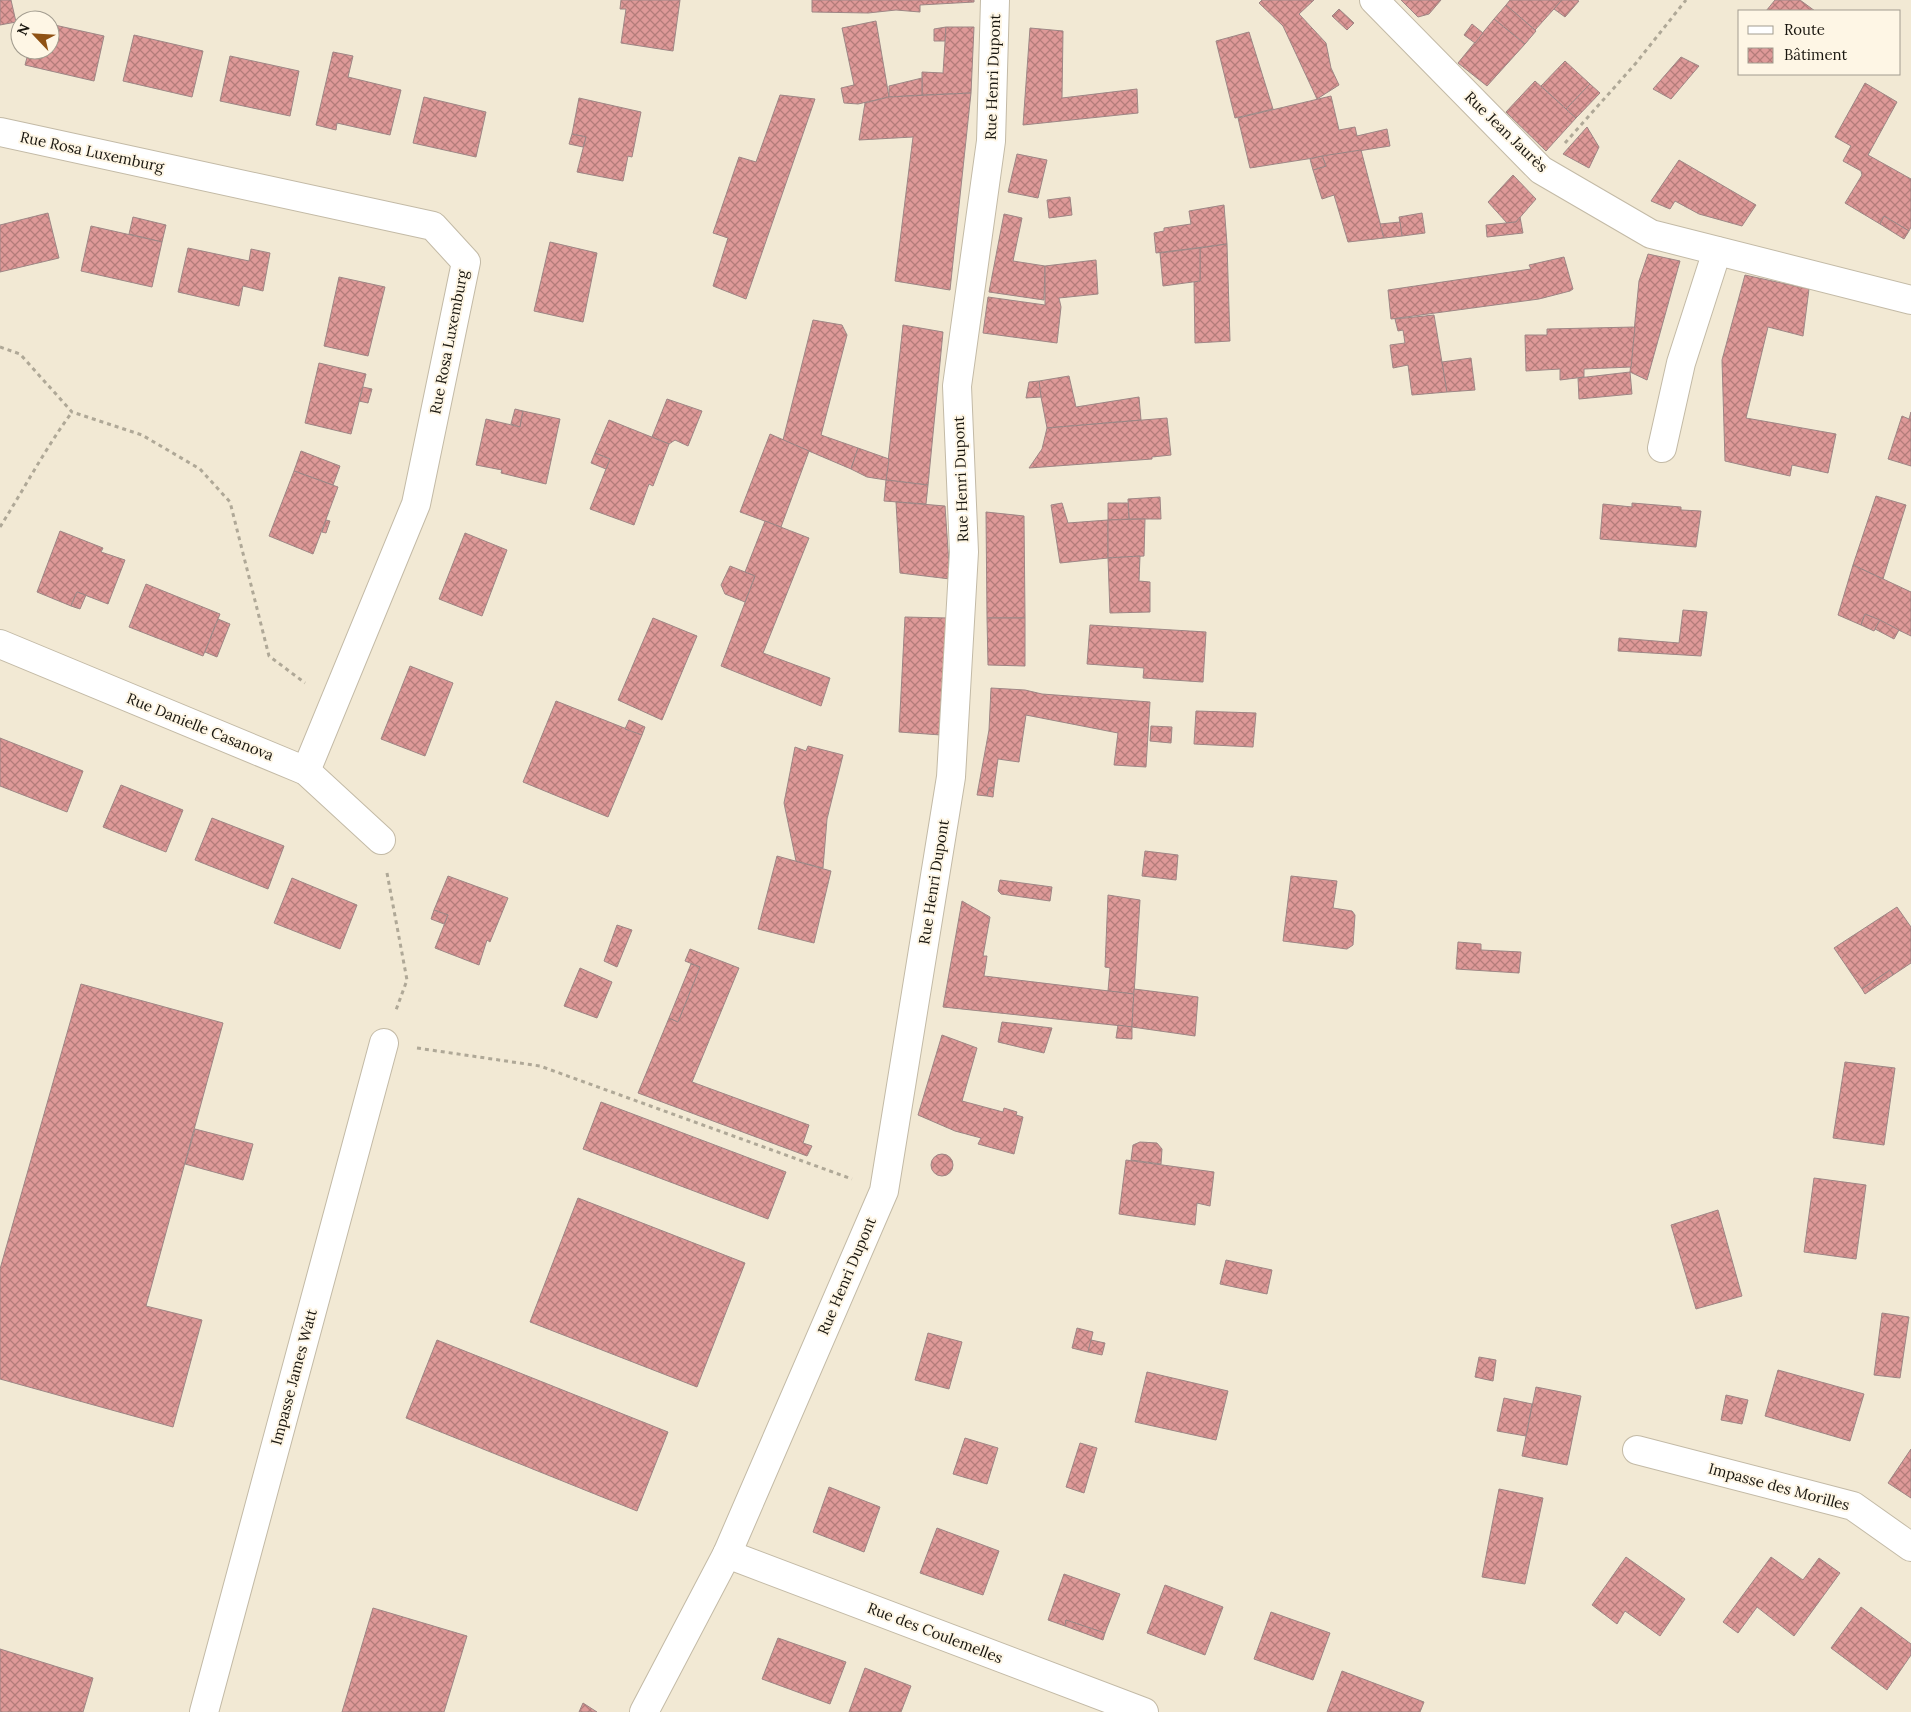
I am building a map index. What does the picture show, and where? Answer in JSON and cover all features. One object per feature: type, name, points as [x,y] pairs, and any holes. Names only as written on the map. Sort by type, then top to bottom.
[{"type":"street","name":"Rue Henri Dupont","points":[[644,1712],[727,1554],[884,1191],[951,777],[964,552],[958,386],[991,140],[995,0]]},
{"type":"street","name":"Rue Jean Jaurès","points":[[1374,0],[1541,170],[1651,234],[1911,300]]},
{"type":"street","name":"Rue Rosa Luxemburg","points":[[0,132],[433,226],[466,262],[416,504],[306,771]]},
{"type":"street","points":[[1662,448],[1681,363],[1717,251]]},
{"type":"street","name":"Rue Danielle Casanova","points":[[0,644],[306,771],[381,840]]},
{"type":"street","name":"Impasse James Watt","points":[[204,1712],[384,1043]]},
{"type":"street","name":"Impasse des Morilles","points":[[1637,1450],[1853,1506],[1911,1547]]},
{"type":"street","name":"Rue des Coulemelles","points":[[727,1554],[1144,1712]]},
{"type":"path","points":[[1541,170],[1636,63],[1686,0]]},
{"type":"path","points":[[0,346],[20,354],[72,412],[142,435],[200,469],[230,502],[268,656],[333,705]]},
{"type":"path","points":[[0,527],[19,498],[50,442],[72,412]]},
{"type":"path","points":[[381,840],[407,980],[384,1043],[540,1066],[884,1191]]},
{"type":"building","points":[[0,0],[11,0],[13,10],[10,10],[10,23],[0,25]]},
{"type":"building","points":[[621,0],[680,0],[673,51],[621,43],[626,9],[620,9]]},
{"type":"building","points":[[812,0],[974,0],[974,2],[920,5],[920,12],[896,10],[868,13],[812,12]]},
{"type":"building","points":[[1262,0],[1314,0],[1299,14],[1326,43],[1331,68],[1339,85],[1317,99],[1283,26],[1259,3]]},
{"type":"building","points":[[1401,0],[1441,0],[1429,14],[1418,17]]},
{"type":"building","points":[[1510,0],[1562,0],[1535,30],[1506,5]]},
{"type":"building","points":[[1562,0],[1579,1],[1565,17],[1554,9]]},
{"type":"building","points":[[1775,0],[1800,0],[1814,10],[1767,10]]},
{"type":"building","points":[[1506,5],[1536,31],[1525,44],[1494,19]]},
{"type":"building","points":[[1339,9],[1354,23],[1347,30],[1332,16]]},
{"type":"building","points":[[1494,19],[1525,44],[1487,86],[1458,63]]},
{"type":"building","points":[[876,21],[889,97],[858,104],[844,103],[841,88],[854,85],[842,28]]},
{"type":"building","points":[[1472,24],[1483,33],[1475,43],[1464,35]]},
{"type":"building","points":[[60,26],[104,36],[94,81],[25,65],[26,60],[60,60]]},
{"type":"building","points":[[946,27],[945,41],[934,41],[934,29]]},
{"type":"building","points":[[946,27],[974,27],[971,93],[922,95],[922,72],[943,73]]},
{"type":"building","points":[[1030,28],[1063,31],[1062,98],[1137,89],[1138,113],[1023,125]]},
{"type":"building","points":[[1249,32],[1273,109],[1235,118],[1216,41]]},
{"type":"building","points":[[134,35],[203,51],[192,97],[123,81]]},
{"type":"building","points":[[333,52],[353,56],[348,77],[401,90],[390,135],[337,123],[336,130],[316,125]]},
{"type":"building","points":[[230,56],[299,71],[290,116],[220,101]]},
{"type":"building","points":[[1681,57],[1699,66],[1671,99],[1653,89]]},
{"type":"building","points":[[1565,61],[1590,84],[1566,109],[1541,86]]},
{"type":"building","points":[[922,78],[922,95],[889,97],[889,86]]},
{"type":"building","points":[[1535,81],[1576,118],[1546,151],[1506,112]]},
{"type":"building","points":[[1865,83],[1897,102],[1868,155],[1911,179],[1911,227],[1909,231],[1884,216],[1880,224],[1845,203],[1862,175],[1861,171],[1843,161],[1851,146],[1835,137]]},
{"type":"building","points":[[1590,84],[1600,93],[1576,118],[1566,109]]},
{"type":"building","points":[[971,93],[950,290],[895,281],[913,137],[859,140],[865,103],[889,97]]},
{"type":"building","points":[[780,95],[815,99],[746,299],[713,286],[728,238],[713,233],[739,157],[756,162]]},
{"type":"building","points":[[1331,96],[1339,130],[1355,127],[1357,136],[1387,129],[1390,146],[1250,168],[1238,118]]},
{"type":"building","points":[[424,97],[486,112],[476,157],[413,143]]},
{"type":"building","points":[[579,98],[641,112],[632,157],[628,156],[623,181],[577,172],[586,137],[572,134]]},
{"type":"building","points":[[1587,127],[1599,147],[1589,168],[1563,154]]},
{"type":"building","points":[[572,134],[586,137],[583,147],[569,144]]},
{"type":"building","points":[[1361,150],[1384,238],[1348,242],[1334,195],[1322,199],[1313,170],[1326,166],[1322,156]]},
{"type":"building","points":[[1017,154],[1047,160],[1038,198],[1008,192]]},
{"type":"building","points":[[1322,156],[1326,166],[1313,170],[1310,159]]},
{"type":"building","points":[[1679,160],[1756,205],[1742,226],[1699,214],[1675,201],[1670,209],[1651,201]]},
{"type":"building","points":[[1513,175],[1536,199],[1516,222],[1507,223],[1488,202]]},
{"type":"building","points":[[1070,197],[1072,215],[1049,218],[1047,200]]},
{"type":"building","points":[[1224,205],[1227,244],[1156,253],[1154,233],[1164,231],[1164,228],[1191,224],[1189,211]]},
{"type":"building","points":[[48,213],[59,258],[0,272],[0,225]]},
{"type":"building","points":[[1422,213],[1425,233],[1402,236],[1399,217]]},
{"type":"building","points":[[1004,214],[1022,218],[1013,261],[1045,266],[1044,300],[989,292]]},
{"type":"building","points":[[1884,216],[1909,231],[1904,239],[1880,224]]},
{"type":"building","points":[[133,217],[166,225],[162,242],[129,234]]},
{"type":"building","points":[[1520,217],[1523,233],[1487,237],[1486,225],[1516,222]]},
{"type":"building","points":[[1400,222],[1402,236],[1384,238],[1380,224]]},
{"type":"building","points":[[91,226],[162,242],[152,287],[81,271]]},
{"type":"building","points":[[550,242],[597,253],[583,322],[534,311]]},
{"type":"building","points":[[1227,244],[1230,341],[1195,343],[1194,282],[1200,281],[1200,248]]},
{"type":"building","points":[[188,248],[249,261],[251,249],[270,253],[263,291],[243,286],[239,306],[178,292]]},
{"type":"building","points":[[1200,248],[1200,281],[1163,286],[1160,253]]},
{"type":"building","points":[[1648,254],[1680,261],[1647,380],[1630,372],[1639,281]]},
{"type":"building","points":[[1564,257],[1573,289],[1570,291],[1539,299],[1391,319],[1388,290],[1531,269],[1529,265]]},
{"type":"building","points":[[1096,260],[1098,294],[1059,298],[1061,307],[1057,343],[983,333],[988,297],[1045,305],[1045,266]]},
{"type":"building","points":[[1745,275],[1809,289],[1803,336],[1768,327],[1746,418],[1836,434],[1828,473],[1792,465],[1790,476],[1725,461],[1722,360]]},
{"type":"building","points":[[339,277],[385,287],[368,356],[324,346]]},
{"type":"building","points":[[1434,315],[1447,392],[1412,395],[1408,365],[1393,368],[1390,345],[1405,343],[1403,330],[1398,331],[1395,319]]},
{"type":"building","points":[[813,320],[842,325],[847,335],[821,435],[858,448],[851,469],[783,440]]},
{"type":"building","points":[[903,325],[943,332],[928,485],[886,480]]},
{"type":"building","points":[[1635,327],[1631,367],[1584,369],[1584,377],[1560,380],[1560,369],[1526,371],[1525,335],[1547,335],[1547,329]]},
{"type":"building","points":[[1471,358],[1475,390],[1447,392],[1442,362]]},
{"type":"building","points":[[319,363],[366,374],[351,434],[305,423]]},
{"type":"building","points":[[1630,372],[1632,394],[1579,399],[1578,378]]},
{"type":"building","points":[[1069,376],[1076,407],[1139,397],[1141,420],[1047,428],[1039,381]]},
{"type":"building","points":[[1039,381],[1041,397],[1026,398],[1029,382]]},
{"type":"building","points":[[363,387],[372,389],[368,403],[359,401]]},
{"type":"building","points":[[667,399],[702,411],[688,446],[675,440],[669,444],[652,437]]},
{"type":"building","points":[[515,409],[523,411],[520,427],[511,424]]},
{"type":"building","points":[[523,411],[560,419],[546,484],[501,473],[502,470],[476,465],[486,419],[520,427]]},
{"type":"building","points":[[1911,412],[1911,466],[1888,459],[1902,416],[1909,419]]},
{"type":"building","points":[[1167,418],[1171,455],[1152,457],[1152,459],[1029,468],[1042,449],[1047,428]]},
{"type":"building","points":[[609,420],[669,444],[653,486],[649,484],[634,525],[590,509],[610,459],[595,453]]},
{"type":"building","points":[[770,434],[809,451],[781,527],[740,512]]},
{"type":"building","points":[[858,448],[889,459],[886,480],[867,477],[851,469]]},
{"type":"building","points":[[301,451],[340,466],[333,485],[294,471]]},
{"type":"building","points":[[595,453],[610,459],[606,469],[591,463]]},
{"type":"building","points":[[294,471],[338,487],[313,554],[269,536]]},
{"type":"building","points":[[886,480],[928,485],[926,504],[884,501]]},
{"type":"building","points":[[1876,496],[1906,505],[1883,579],[1853,565]]},
{"type":"building","points":[[1160,497],[1161,519],[1129,519],[1128,499]]},
{"type":"building","points":[[896,502],[945,506],[950,579],[900,573]]},
{"type":"building","points":[[1062,503],[1068,523],[1108,520],[1108,558],[1060,563],[1051,505]]},
{"type":"building","points":[[1108,503],[1128,503],[1129,519],[1108,520]]},
{"type":"building","points":[[1632,503],[1681,507],[1681,510],[1701,511],[1696,547],[1600,539],[1603,504],[1632,507]]},
{"type":"building","points":[[986,512],[1024,516],[1025,618],[987,618]]},
{"type":"building","points":[[1145,519],[1144,556],[1108,558],[1108,520]]},
{"type":"building","points":[[326,520],[330,521],[326,533],[322,532]]},
{"type":"building","points":[[765,521],[809,538],[763,653],[830,678],[821,706],[721,666],[755,576],[745,572]]},
{"type":"building","points":[[60,531],[103,548],[101,552],[125,560],[108,604],[77,592],[71,606],[37,592]]},
{"type":"building","points":[[465,533],[507,550],[482,616],[439,599]]},
{"type":"building","points":[[1140,556],[1139,581],[1150,582],[1150,612],[1110,613],[1108,558]]},
{"type":"building","points":[[1853,565],[1911,592],[1911,636],[1865,614],[1861,625],[1838,615]]},
{"type":"building","points":[[730,566],[755,576],[745,602],[725,594],[721,585]]},
{"type":"building","points":[[146,584],[220,614],[203,656],[129,627]]},
{"type":"building","points":[[77,592],[86,595],[80,609],[71,606]]},
{"type":"building","points":[[1683,610],[1707,612],[1701,656],[1618,651],[1619,638],[1679,643]]},
{"type":"building","points":[[1865,614],[1880,620],[1874,631],[1861,625]]},
{"type":"building","points":[[905,617],[948,618],[941,735],[899,732]]},
{"type":"building","points":[[653,618],[697,636],[662,720],[618,700]]},
{"type":"building","points":[[987,618],[1025,618],[1025,666],[988,665]]},
{"type":"building","points":[[218,619],[230,624],[217,657],[205,652]]},
{"type":"building","points":[[1880,620],[1899,630],[1894,639],[1875,629]]},
{"type":"building","points":[[1090,625],[1206,632],[1203,682],[1143,678],[1144,668],[1087,664]]},
{"type":"building","points":[[410,666],[453,683],[425,756],[381,739]]},
{"type":"building","points":[[991,688],[1025,690],[1042,694],[1150,702],[1146,767],[1114,765],[1118,733],[1026,715],[1019,762],[998,759],[994,788],[989,788],[987,796],[977,795],[989,730]]},
{"type":"building","points":[[556,701],[642,735],[608,817],[523,782]]},
{"type":"building","points":[[1196,711],[1256,713],[1253,747],[1194,744]]},
{"type":"building","points":[[629,720],[645,727],[642,735],[625,729]]},
{"type":"building","points":[[1151,726],[1172,727],[1171,743],[1150,741]]},
{"type":"building","points":[[0,738],[83,771],[67,812],[0,786]]},
{"type":"building","points":[[808,746],[843,755],[827,819],[823,868],[796,861],[784,803],[795,747],[806,751]]},
{"type":"building","points":[[121,785],[183,810],[166,852],[103,827]]},
{"type":"building","points":[[989,788],[994,788],[993,797],[987,796]]},
{"type":"building","points":[[212,818],[284,846],[268,889],[195,860]]},
{"type":"building","points":[[1145,851],[1178,855],[1176,880],[1142,876]]},
{"type":"building","points":[[777,856],[831,871],[814,943],[758,929]]},
{"type":"building","points":[[448,876],[508,898],[490,942],[487,940],[479,965],[435,948],[448,915],[434,910]]},
{"type":"building","points":[[1291,876],[1337,881],[1333,908],[1352,911],[1355,915],[1353,945],[1347,949],[1283,941]]},
{"type":"building","points":[[292,878],[357,905],[340,949],[274,923]]},
{"type":"building","points":[[1000,880],[1052,887],[1050,901],[1001,894],[998,891]]},
{"type":"building","points":[[1108,895],[1140,900],[1134,994],[1108,991],[1110,968],[1105,967]]},
{"type":"building","points":[[962,901],[990,917],[983,956],[987,956],[984,976],[1134,994],[1132,1027],[943,1007]]},
{"type":"building","points":[[1897,907],[1911,927],[1911,963],[1893,975],[1890,970],[1862,989],[1834,948]]},
{"type":"building","points":[[434,910],[448,915],[444,924],[431,919]]},
{"type":"building","points":[[617,925],[632,930],[617,967],[604,961]]},
{"type":"building","points":[[1458,942],[1481,944],[1481,950],[1521,952],[1519,973],[1456,969]]},
{"type":"building","points":[[690,949],[739,968],[692,1082],[809,1125],[803,1143],[812,1146],[807,1156],[638,1093],[669,1018],[678,1022],[700,967],[685,961]]},
{"type":"building","points":[[691,964],[700,967],[678,1022],[669,1018]]},
{"type":"building","points":[[580,968],[612,982],[597,1018],[564,1006]]},
{"type":"building","points":[[1890,970],[1893,975],[1865,994],[1862,989]]},
{"type":"building","points":[[81,984],[223,1023],[146,1306],[202,1320],[173,1427],[0,1379],[0,1269]]},
{"type":"building","points":[[1134,989],[1198,997],[1195,1036],[1132,1027]]},
{"type":"building","points":[[1002,1022],[1052,1028],[1044,1053],[998,1042]]},
{"type":"building","points":[[1118,1025],[1132,1027],[1132,1039],[1116,1038]]},
{"type":"building","points":[[942,1035],[977,1048],[962,1101],[1003,1112],[1004,1108],[1017,1112],[1016,1115],[1023,1117],[1014,1154],[978,1144],[981,1138],[955,1131],[918,1115]]},
{"type":"building","points":[[1845,1062],[1895,1068],[1884,1145],[1833,1138]]},
{"type":"building","points":[[601,1102],[786,1172],[768,1219],[583,1149]]},
{"type":"building","points":[[195,1129],[253,1144],[243,1180],[185,1164]]},
{"type":"building","points":[[1140,1142],[1157,1143],[1162,1149],[1161,1164],[1131,1160],[1133,1145]]},
{"type":"building","points":[[942,1154],[950,1157],[953,1165],[950,1173],[942,1176],[934,1173],[931,1165],[934,1157]]},
{"type":"building","points":[[1126,1160],[1214,1172],[1210,1206],[1197,1203],[1195,1225],[1119,1214]]},
{"type":"building","points":[[1814,1178],[1866,1185],[1856,1259],[1804,1252]]},
{"type":"building","points":[[578,1198],[745,1263],[697,1387],[530,1322]]},
{"type":"building","points":[[1718,1210],[1742,1296],[1696,1309],[1671,1225]]},
{"type":"building","points":[[1226,1260],[1272,1270],[1267,1294],[1220,1284]]},
{"type":"building","points":[[1882,1313],[1909,1317],[1900,1378],[1874,1375]]},
{"type":"building","points":[[1077,1328],[1093,1332],[1088,1352],[1072,1348]]},
{"type":"building","points":[[928,1333],[962,1342],[949,1389],[915,1380]]},
{"type":"building","points":[[437,1340],[668,1432],[637,1511],[406,1418]]},
{"type":"building","points":[[1091,1340],[1105,1343],[1102,1355],[1088,1352]]},
{"type":"building","points":[[1479,1357],[1496,1360],[1493,1381],[1475,1377]]},
{"type":"building","points":[[1778,1370],[1864,1394],[1850,1441],[1765,1416]]},
{"type":"building","points":[[1147,1372],[1228,1391],[1216,1440],[1135,1422]]},
{"type":"building","points":[[1536,1387],[1581,1396],[1567,1465],[1522,1456]]},
{"type":"building","points":[[1726,1395],[1748,1400],[1742,1424],[1721,1420]]},
{"type":"building","points":[[1504,1398],[1532,1404],[1526,1436],[1497,1431]]},
{"type":"building","points":[[965,1438],[998,1448],[987,1484],[953,1474]]},
{"type":"building","points":[[1080,1443],[1097,1448],[1084,1493],[1066,1487]]},
{"type":"building","points":[[1911,1449],[1911,1498],[1888,1483]]},
{"type":"building","points":[[829,1487],[880,1507],[864,1552],[813,1532]]},
{"type":"building","points":[[1499,1489],[1543,1498],[1525,1584],[1482,1577]]},
{"type":"building","points":[[937,1528],[999,1551],[983,1595],[920,1573]]},
{"type":"building","points":[[1626,1557],[1685,1599],[1660,1636],[1625,1611],[1617,1624],[1592,1605]]},
{"type":"building","points":[[1771,1557],[1803,1580],[1819,1558],[1840,1573],[1794,1636],[1757,1607],[1738,1633],[1723,1622]]},
{"type":"building","points":[[1064,1574],[1120,1594],[1105,1633],[1066,1620],[1065,1626],[1048,1620]]},
{"type":"building","points":[[1165,1585],[1223,1607],[1205,1655],[1147,1633]]},
{"type":"building","points":[[1861,1607],[1911,1644],[1911,1655],[1887,1690],[1831,1648]]},
{"type":"building","points":[[373,1608],[467,1636],[444,1712],[342,1712]]},
{"type":"building","points":[[1271,1612],[1330,1633],[1313,1680],[1254,1659]]},
{"type":"building","points":[[1066,1620],[1105,1633],[1103,1640],[1065,1626]]},
{"type":"building","points":[[778,1638],[846,1662],[830,1704],[762,1679]]},
{"type":"building","points":[[0,1649],[93,1678],[83,1712],[0,1712]]},
{"type":"building","points":[[865,1668],[911,1686],[901,1712],[849,1712]]},
{"type":"building","points":[[1342,1671],[1424,1702],[1420,1712],[1327,1712]]},
{"type":"building","points":[[583,1703],[597,1712],[579,1712]]}]
